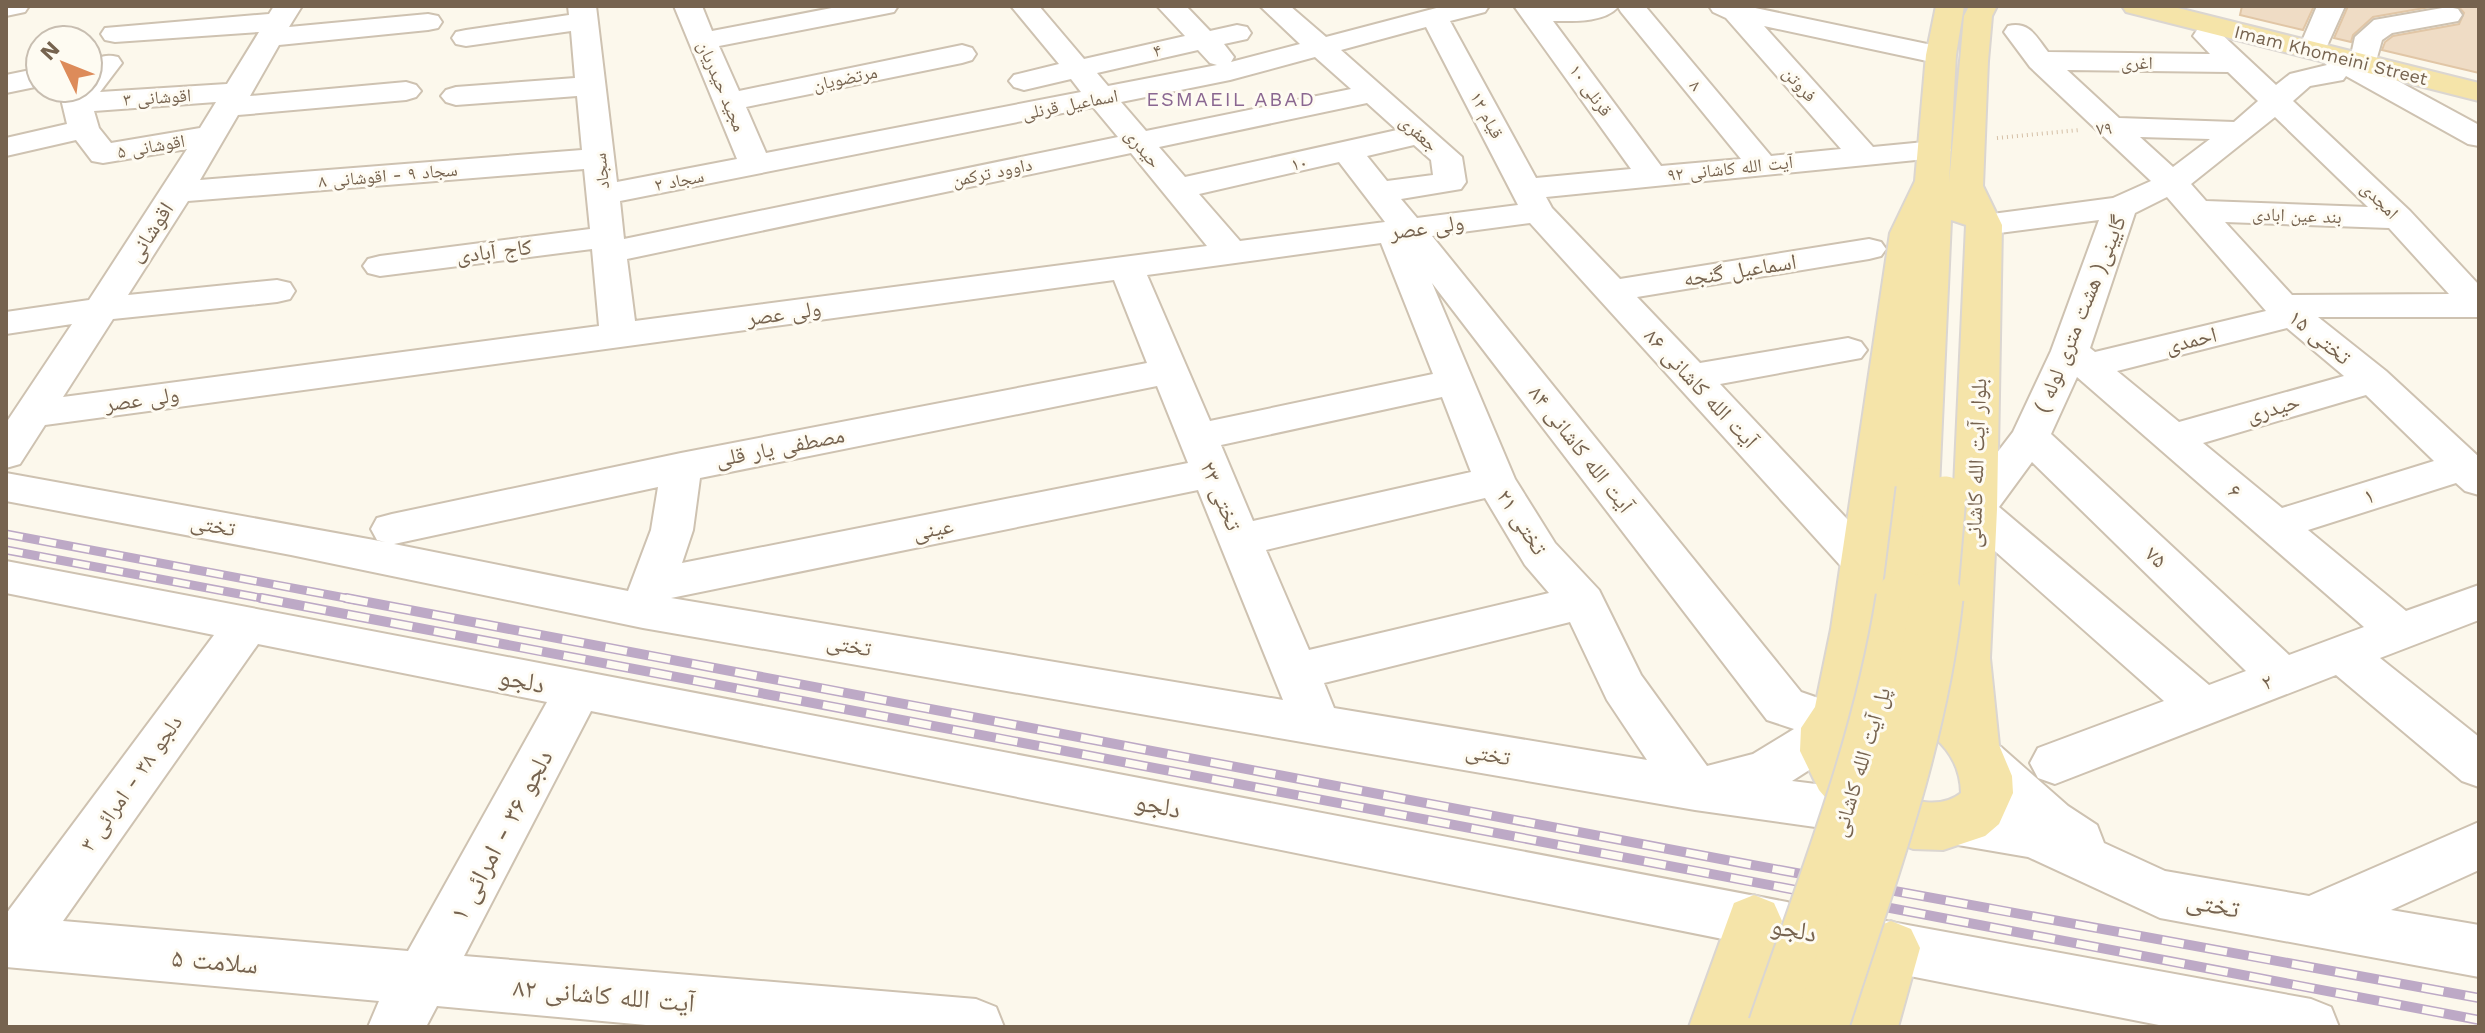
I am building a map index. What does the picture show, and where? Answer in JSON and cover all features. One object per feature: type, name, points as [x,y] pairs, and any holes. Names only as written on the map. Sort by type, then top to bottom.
[{"type":"main road","name":"Imam Khomeini Street","points":[[2136,6],[2479,92]]},
{"type":"main road","points":[[2174,6],[2341,57],[2479,82]]},
{"type":"main road","name":"بلوار آیت الله کاشانی","points":[[1967,9],[1941,55],[1944,172],[1957,278],[1946,498],[1979,753]]},
{"type":"main road","name":"بلوار آیت الله کاشانی","points":[[1831,722],[1855,629],[1908,233],[1944,172],[1969,141],[1967,9]]},
{"type":"main road","name":"بلوار آیت الله کاشانی","points":[[1944,172],[1984,225],[1946,498]]},
{"type":"main road","name":"پل آیت الله کاشانی","points":[[1775,1027],[1866,757],[1905,594],[1946,498]]},
{"type":"main road","name":"پل آیت الله کاشانی","points":[[1821,1027],[1902,770],[1937,602],[1946,498]]},
{"type":"main road","points":[[1855,629],[1865,649],[1883,666],[1909,677],[1934,679],[1945,676],[1955,672],[1966,658]]},
{"type":"main road","points":[[1874,697],[1895,697],[1918,703],[1959,727],[1979,753],[1989,781],[1985,799],[1975,814],[1958,823],[1920,827],[1880,814],[1856,798],[1837,778],[1827,756],[1831,722],[1854,701],[1874,697]]},
{"type":"main road","points":[[1719,1027],[1754,921]]},
{"type":"street","points":[[6,8],[15,6]]},
{"type":"street","name":"مجید حیدریان","points":[[688,6],[755,165]]},
{"type":"street","points":[[703,41],[884,6]]},
{"type":"street","name":"حیدری","points":[[1025,6],[1231,253]]},
{"type":"street","points":[[1171,6],[1206,40],[1230,71]]},
{"type":"street","name":"جعفری","points":[[1274,6],[1446,157],[1450,182],[1381,192]]},
{"type":"street","points":[[1373,6],[1404,26]]},
{"type":"street","name":"اسماعیل قرنلی","points":[[755,165],[1230,71],[1475,6]]},
{"type":"street","points":[[1532,10],[1586,12],[1606,6]]},
{"type":"street","name":"۸","points":[[1631,6],[1762,165]]},
{"type":"street","points":[[2331,6],[2341,57],[2479,137]]},
{"type":"street","points":[[1730,9],[1941,55]]},
{"type":"street","name":"فروتن","points":[[1730,9],[1864,156]]},
{"type":"street","name":"قرنلی ۱۰","points":[[1532,10],[1652,176]]},
{"type":"street","points":[[466,38],[583,14]]},
{"type":"street","name":"سجاد","points":[[583,14],[618,335]]},
{"type":"street","points":[[2341,57],[2384,26],[2448,15]]},
{"type":"street","name":"۱۲ قیام","points":[[1435,18],[1532,200]]},
{"type":"street","points":[[104,55],[279,22],[428,22]]},
{"type":"street","name":"اقوشانی","points":[[6,454],[177,192],[279,22]]},
{"type":"street","name":"تختی ۱۵","points":[[2018,32],[2040,61],[2172,183],[2288,310],[2373,380],[2474,476]]},
{"type":"street","name":"۴","points":[[1024,81],[1237,33]]},
{"type":"street","name":"امجدی","points":[[2207,36],[2276,98],[2398,218],[2479,306]]},
{"type":"street","name":"مرتضویان","points":[[729,102],[962,54]]},
{"type":"street","name":"گایینی( هشت متری لوله )","points":[[1946,498],[2030,437],[2079,358],[2120,207],[2172,183],[2241,131],[2300,80],[2317,74],[2341,57]]},
{"type":"street","name":"اغری","points":[[2040,61],[2234,63]]},
{"type":"street","points":[[456,96],[591,86]]},
{"type":"street","points":[[226,111],[406,91]]},
{"type":"street","name":"داوود ترکمن","points":[[608,244],[1138,142],[1374,93]]},
{"type":"street","points":[[80,116],[85,104]]},
{"type":"street","name":"اقوشانی ۵","points":[[80,116],[103,154],[226,111]]},
{"type":"street","name":"اقوشانی ۳","points":[[6,147],[80,116],[226,111]]},
{"type":"street","name":"۷۹","points":[[2113,127],[2241,131]]},
{"type":"street","name":"۱۰","points":[[1177,189],[1348,153],[1421,134]]},
{"type":"street","name":"آیت الله کاشانی ۸۴","points":[[1348,153],[1381,192],[1402,230],[1784,706],[1831,722]]},
{"type":"street","name":"آیت الله کاشانی ۹۲","points":[[1532,200],[1652,176],[1864,156],[1944,172]]},
{"type":"street","name":"سجاد ۹ - اقوشانی ۸","points":[[177,192],[599,158]]},
{"type":"street","name":"سجاد ۲","points":[[603,195],[755,165]]},
{"type":"street","name":"ولی عصر","points":[[31,414],[1402,230],[1532,200]]},
{"type":"street","name":"آیت الله کاشانی ۸۶","points":[[1532,200],[1611,291],[1864,564]]},
{"type":"street","points":[[1984,225],[2120,207]]},
{"type":"street","name":"بند عین ابادی","points":[[2195,211],[2398,218]]},
{"type":"street","name":"تختی ۲۱","points":[[1402,230],[1455,382],[1495,481],[1540,554],[1583,602],[1624,687],[1695,789]]},
{"type":"street","name":"کاج آبادی","points":[[380,266],[608,244]]},
{"type":"street","name":"اسماعیل گنجه","points":[[1611,291],[1869,249]]},
{"type":"street","name":"تختی ۲۳","points":[[1126,267],[1317,724]]},
{"type":"street","points":[[6,323],[100,309],[277,291]]},
{"type":"street","name":"احمدی","points":[[2079,358],[2288,310],[2479,306]]},
{"type":"street","points":[[1691,377],[1848,350]]},
{"type":"street","name":"۶","points":[[2079,358],[2400,632]]},
{"type":"street","name":"مصطفی یار قلی","points":[[392,529],[681,467],[1169,371]]},
{"type":"street","name":"حیدری","points":[[2172,438],[2373,380]]},
{"type":"street","name":"عینی","points":[[649,598],[1204,455],[1455,382]]},
{"type":"street","name":"۷۵","points":[[2030,437],[2282,677]]},
{"type":"street","points":[[649,598],[672,530],[681,467]]},
{"type":"street","name":"۱","points":[[2275,525],[2474,476]]},
{"type":"street","points":[[1240,540],[1495,481]]},
{"type":"street","name":"تختی","points":[[6,487],[291,539],[649,598],[1317,724],[1695,789],[1880,814]]},
{"type":"street","points":[[1946,498],[2202,707]]},
{"type":"street","name":"دلجو","points":[[7,582],[247,625],[1754,921],[1885,999],[2311,1027]]},
{"type":"street","points":[[1295,672],[1583,602]]},
{"type":"street","name":"۲","points":[[2055,763],[2479,602]]},
{"type":"street","name":"دلجو ۳۸ - امرائی ۳","points":[[11,943],[247,625]]},
{"type":"street","points":[[2342,654],[2479,766]]},
{"type":"street","name":"دلجو ۳۶ - امرائی ۱","points":[[396,1027],[578,691]]},
{"type":"street","points":[[1695,789],[1765,772],[1831,722]]},
{"type":"street","points":[[1979,753],[2050,822],[2160,894]]},
{"type":"street","name":"تختی","points":[[1958,823],[2035,836],[2160,894],[2479,951]]},
{"type":"street","points":[[2308,922],[2479,845]]},
{"type":"street","name":"سلامت ۵","points":[[11,943],[424,980]]},
{"type":"street","name":"آیت الله کاشانی ۸۲","points":[[424,980],[976,1027]]},
{"type":"path","name":"۷۹","points":[[1969,141],[2113,127]]},
{"type":"building","points":[[2242,6],[2314,6],[2303,30],[2240,15]]},
{"type":"building","points":[[2348,6],[2436,6],[2373,17],[2353,35],[2351,42],[2334,38]]},
{"type":"building","points":[[2458,6],[2479,6],[2479,73],[2382,50],[2385,42],[2393,36],[2459,24],[2464,13]]},
{"type":"railway","points":[[6,534],[356,600]]},
{"type":"railway","points":[[6,550],[271,600]]},
{"type":"railway","points":[[261,598],[2479,1020]]},
{"type":"railway","points":[[346,598],[1747,864],[2479,998]]},
{"type":"district","name":"ESMAEIL ABAD","points":[[1231,99]]}]
